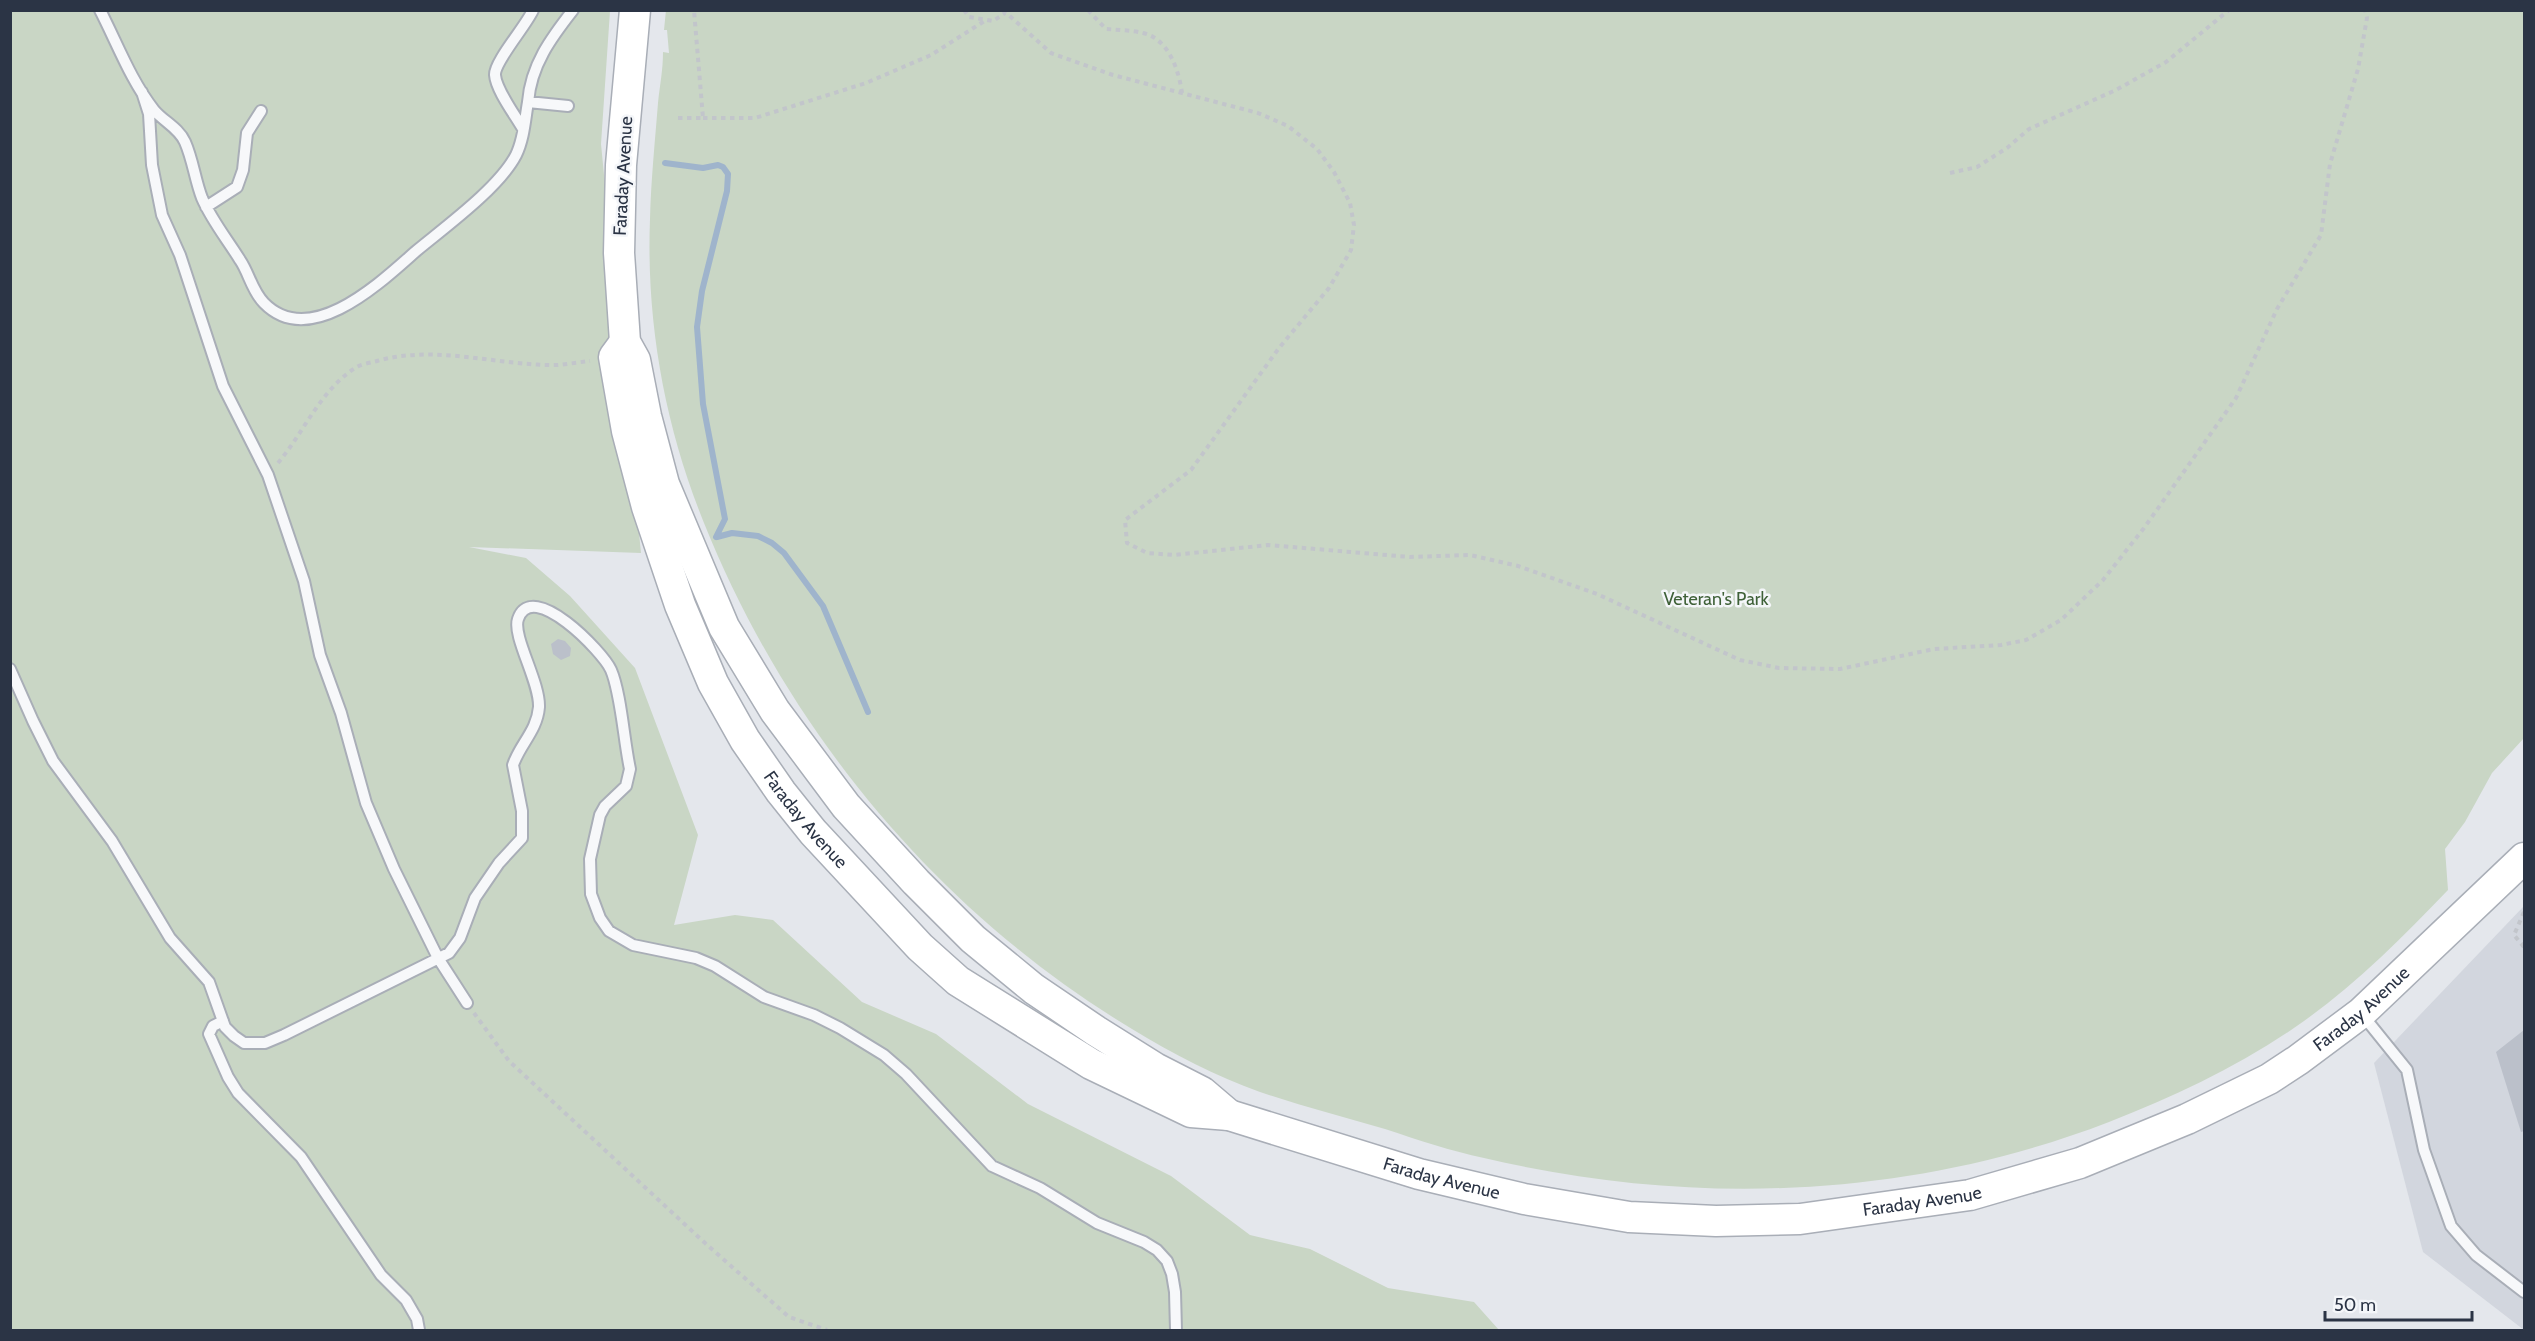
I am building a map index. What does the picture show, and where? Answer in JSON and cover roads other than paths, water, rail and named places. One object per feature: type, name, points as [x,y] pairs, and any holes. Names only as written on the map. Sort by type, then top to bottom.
[{"type":"main road","name":"Faraday Avenue","points":[[635,10],[621,165],[619,253],[620,350],[627,431],[647,507],[680,605],[712,683],[769,775],[813,832],[920,947],[958,981],[1091,1064],[1191,1112],[1229,1115],[1419,1174],[1524,1199],[1629,1217],[1716,1221],[1800,1219],[1970,1195],[2080,1163],[2187,1119],[2269,1079],[2361,1013],[2524,858]]},
{"type":"main road","name":"Faraday Avenue","points":[[620,350],[635,360],[646,416],[664,484],[724,627],[775,711],[846,806],[916,882],[973,939],[1034,989],[1116,1044],[1202,1092],[1229,1115]]},
{"type":"lane","points":[[100,10],[142,92],[155,111],[182,135],[212,220],[242,262],[258,297],[266,305],[288,317],[320,317],[345,308],[488,189],[515,156],[523,129],[530,82],[538,60],[573,10]]},
{"type":"lane","points":[[523,129],[497,82],[495,72],[499,61],[525,26],[533,10]]},
{"type":"lane","points":[[142,92],[149,114],[152,165],[162,215],[180,255],[223,387],[268,475],[304,581],[320,655],[341,713],[366,803],[394,869],[438,958],[467,1003]]},
{"type":"lane","points":[[528,102],[568,106]]},
{"type":"lane","points":[[206,207],[237,187],[243,170],[247,132],[261,111]]},
{"type":"lane","points":[[10,669],[49,754],[108,834],[170,938],[209,982],[223,1022],[229,1032],[244,1042],[265,1043],[449,953],[456,944],[475,898],[499,863],[522,838],[522,811],[513,765],[534,728],[539,698],[517,624],[523,611],[537,606],[561,618],[607,663],[614,681],[630,769],[629,779],[624,789],[605,806],[600,815],[593,839],[589,868],[593,902],[609,931],[633,945],[696,958],[715,966],[764,997],[840,1028],[884,1055],[906,1074],[992,1166],[1040,1188],[1097,1223],[1144,1242],[1157,1250],[1167,1261],[1172,1274],[1176,1330]]},
{"type":"lane","points":[[2361,1013],[2407,1070],[2424,1150],[2451,1226],[2476,1255],[2524,1292]]},
{"type":"lane","points":[[223,1022],[213,1026],[209,1034],[228,1077],[249,1106],[305,1162],[381,1275],[406,1300],[417,1319],[419,1330]]},
{"type":"waterway","points":[[665,163],[703,168],[718,165],[723,167],[728,174],[727,191],[702,291],[697,327],[703,404],[725,519],[716,537]]},
{"type":"waterway","points":[[717,537],[732,533],[758,536],[772,543],[784,553],[823,606],[868,712]]},
{"type":"park label","name":"Veteran's Park","points":[[1716,599]]}]
